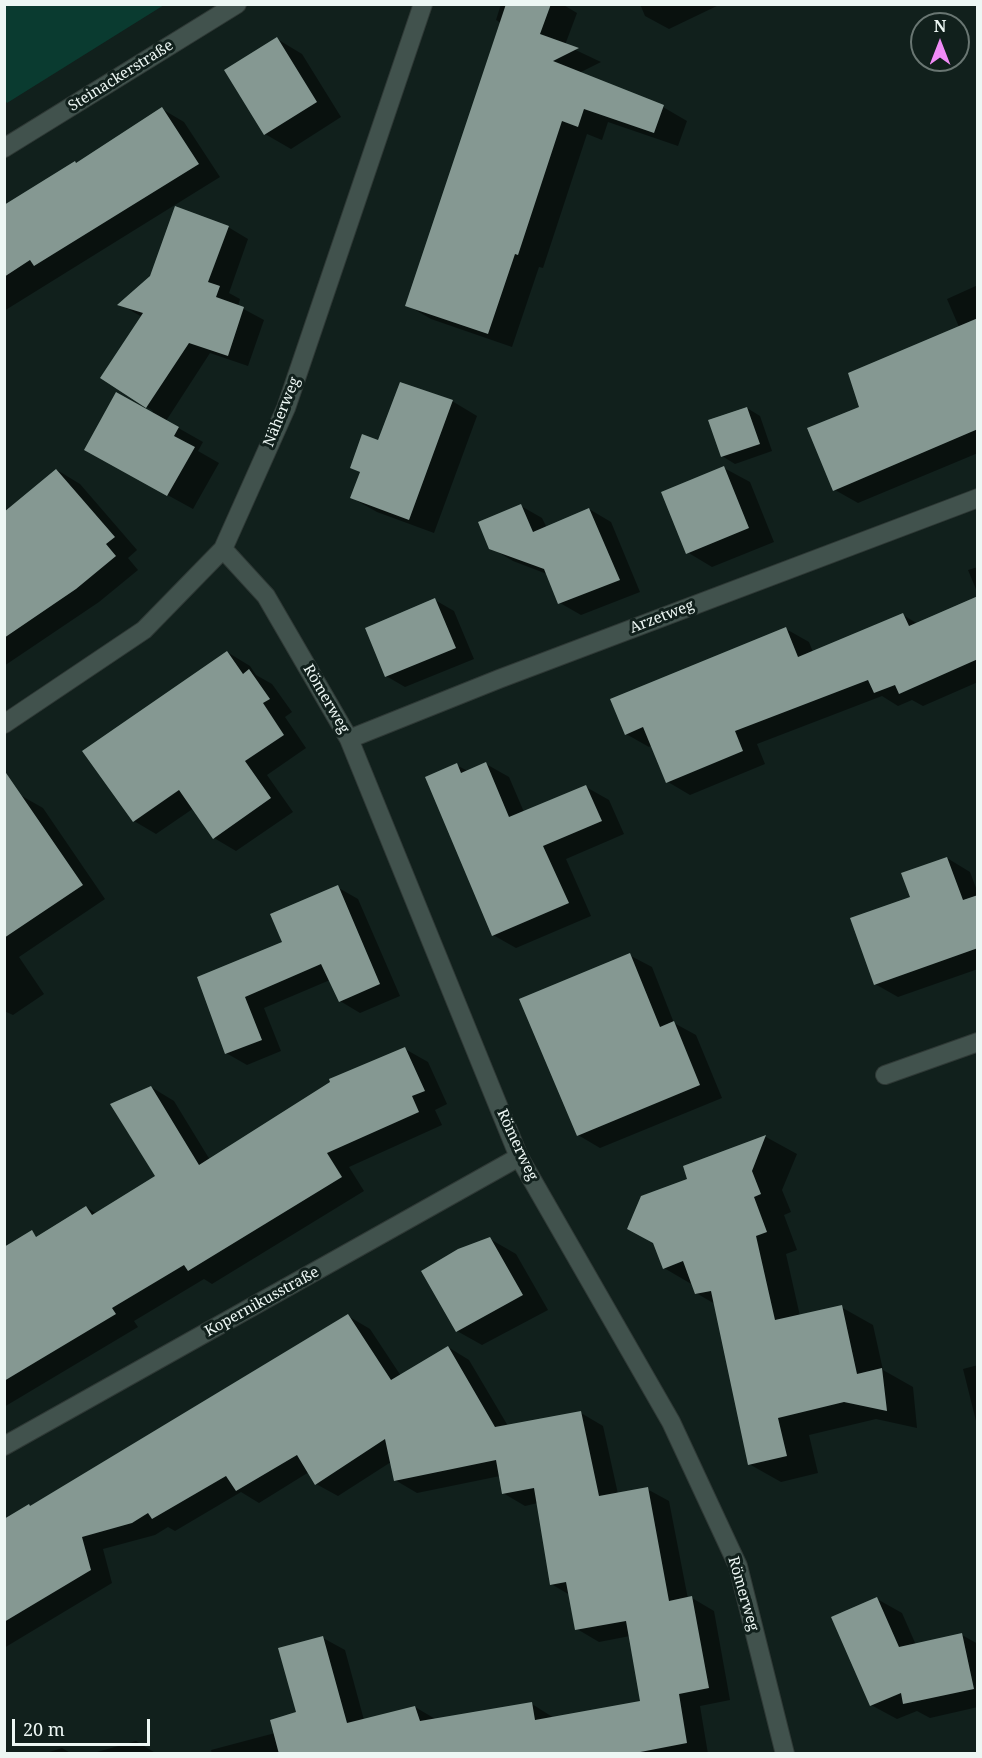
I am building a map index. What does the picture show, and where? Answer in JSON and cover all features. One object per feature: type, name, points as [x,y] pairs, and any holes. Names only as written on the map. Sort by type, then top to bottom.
[{"type":"street","name":"Steinackerstraße","points":[[4,148],[237,4]]},
{"type":"street","name":"Näherweg","points":[[4,724],[144,630],[223,549],[286,408],[423,4]]},
{"type":"street","name":"Arzetweg","points":[[349,739],[499,679],[978,498]]},
{"type":"street","name":"Römerweg","points":[[223,549],[266,596],[349,739],[519,1157],[671,1422],[738,1566],[785,1754]]},
{"type":"street","points":[[885,1075],[978,1042]]},
{"type":"street","name":"Kopernikusstraße","points":[[4,1446],[519,1157]]},
{"type":"green space","points":[[5,4],[164,5],[7,103],[4,99]]},
{"type":"building","points":[[506,4],[551,4],[540,34],[579,48],[553,61],[664,105],[654,133],[584,109],[578,127],[562,121],[518,255],[515,254],[488,334],[405,306]]},
{"type":"building","points":[[277,37],[317,102],[264,135],[224,70]]},
{"type":"building","points":[[162,107],[199,164],[34,266],[30,260],[4,277],[4,205],[75,161],[76,163]]},
{"type":"building","points":[[175,206],[229,226],[208,282],[220,286],[216,297],[244,307],[228,356],[189,343],[146,408],[100,378],[143,313],[117,305],[150,276]]},
{"type":"building","points":[[978,318],[978,429],[833,491],[807,428],[859,407],[848,373]]},
{"type":"building","points":[[400,382],[453,400],[409,520],[350,498],[360,472],[350,468],[362,434],[378,440]]},
{"type":"building","points":[[116,392],[179,427],[174,436],[195,447],[167,496],[84,450]]},
{"type":"building","points":[[747,407],[760,444],[721,457],[708,420]]},
{"type":"building","points":[[724,466],[749,528],[686,554],[661,492]]},
{"type":"building","points":[[56,469],[115,537],[106,544],[116,556],[76,589],[4,638],[4,512]]},
{"type":"building","points":[[521,504],[533,532],[589,508],[620,580],[558,604],[544,569],[489,549],[478,522]]},
{"type":"building","points":[[978,596],[978,659],[899,694],[895,685],[874,693],[868,680],[735,731],[743,751],[666,783],[643,727],[625,735],[610,699],[786,627],[798,657],[903,613],[909,626]]},
{"type":"building","points":[[435,598],[456,648],[385,677],[365,628]]},
{"type":"building","points":[[227,651],[243,674],[249,669],[270,699],[263,703],[284,735],[245,761],[271,798],[213,839],[179,790],[133,822],[82,751]]},
{"type":"building","points":[[486,762],[509,817],[586,785],[602,821],[543,846],[569,903],[492,936],[425,777],[457,763],[461,773]]},
{"type":"building","points":[[4,770],[83,885],[4,938]]},
{"type":"building","points":[[947,857],[963,900],[978,895],[978,948],[874,985],[850,918],[910,897],[901,873]]},
{"type":"building","points":[[338,885],[380,984],[339,1002],[321,964],[245,997],[262,1040],[225,1054],[197,977],[282,942],[270,914]]},
{"type":"building","points":[[630,953],[660,1027],[674,1021],[700,1085],[577,1136],[519,999]]},
{"type":"building","points":[[405,1047],[425,1091],[412,1096],[419,1112],[327,1153],[342,1177],[188,1271],[184,1265],[112,1308],[116,1314],[4,1381],[4,1247],[32,1230],[36,1237],[86,1206],[92,1215],[155,1176],[110,1104],[151,1086],[199,1165],[330,1082],[329,1079]]},
{"type":"building","points":[[766,1135],[752,1171],[761,1194],[754,1197],[767,1232],[756,1236],[775,1320],[842,1305],[857,1374],[882,1368],[887,1411],[844,1402],[778,1418],[787,1456],[748,1465],[711,1291],[695,1294],[683,1261],[663,1269],[653,1243],[627,1229],[641,1196],[687,1179],[683,1166]]},
{"type":"building","points":[[490,1237],[523,1295],[456,1332],[421,1271],[458,1249]]},
{"type":"building","points":[[348,1314],[391,1380],[448,1346],[495,1427],[581,1411],[599,1496],[648,1487],[669,1601],[692,1596],[709,1688],[679,1694],[687,1743],[630,1754],[279,1754],[270,1720],[296,1712],[278,1648],[323,1636],[347,1723],[415,1706],[420,1721],[532,1702],[535,1720],[640,1701],[626,1621],[575,1630],[566,1582],[550,1585],[534,1488],[502,1494],[496,1460],[394,1481],[385,1439],[315,1485],[297,1455],[236,1491],[226,1476],[152,1519],[148,1513],[132,1523],[82,1537],[91,1570],[4,1622],[4,1519],[29,1504],[30,1506]]},
{"type":"building","points":[[877,1597],[899,1647],[962,1633],[974,1689],[903,1704],[901,1693],[870,1706],[831,1617]]}]
